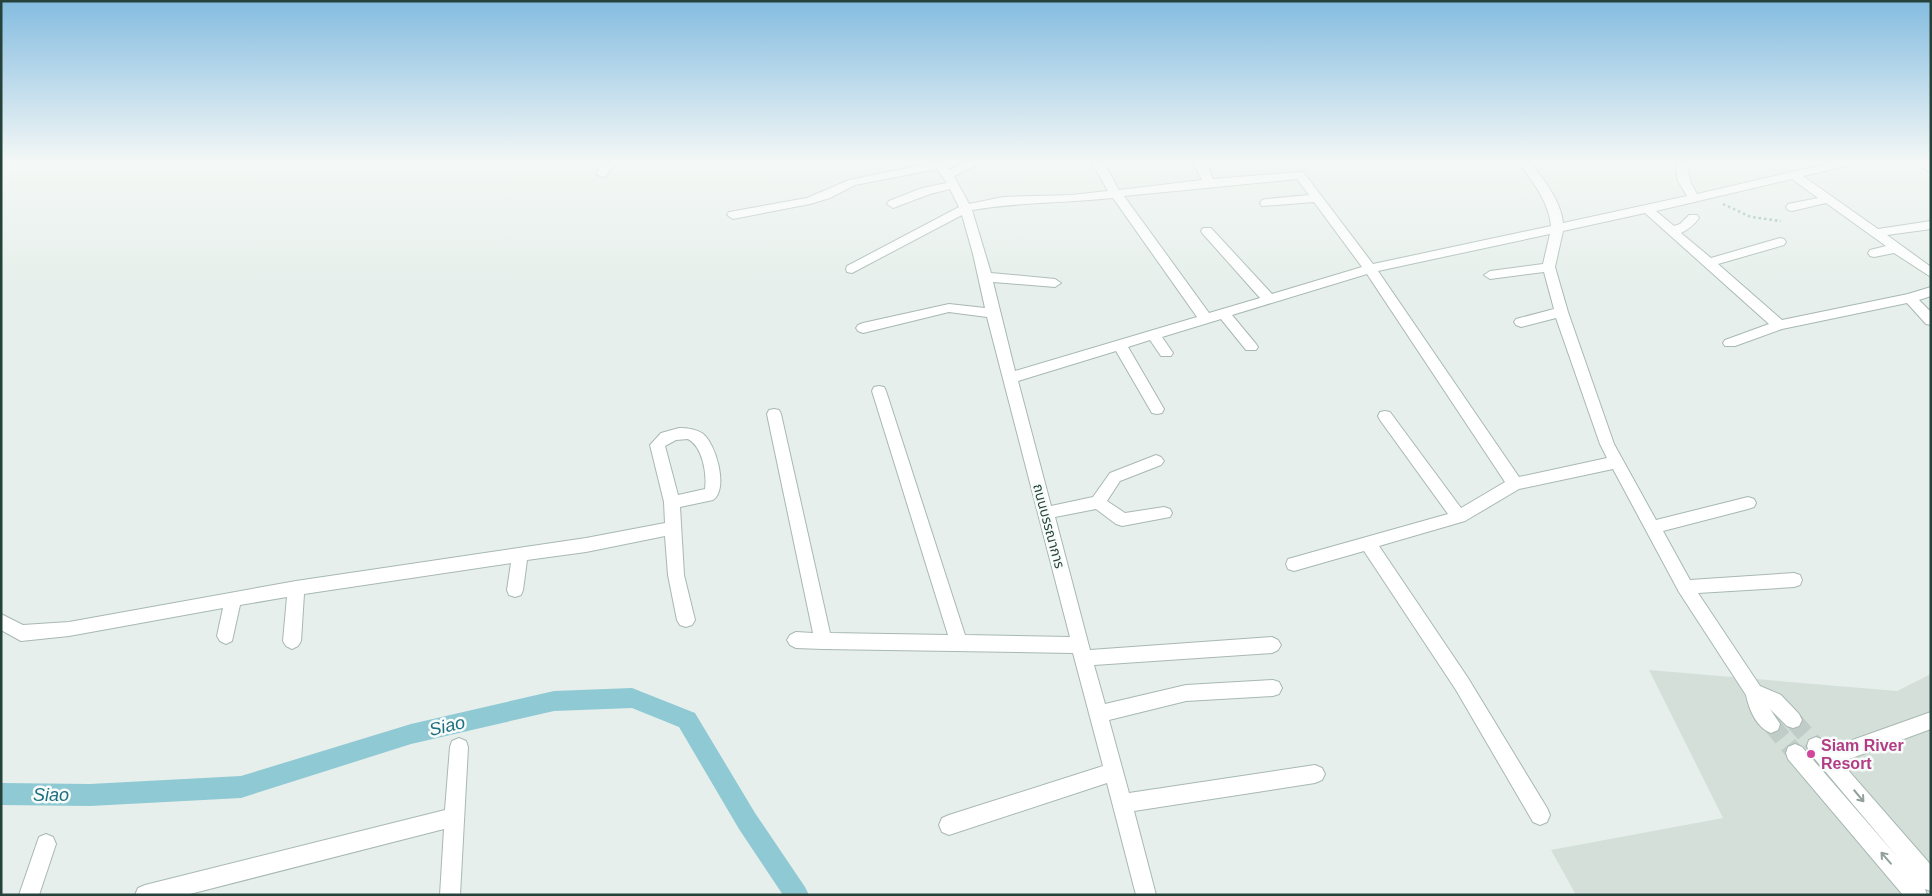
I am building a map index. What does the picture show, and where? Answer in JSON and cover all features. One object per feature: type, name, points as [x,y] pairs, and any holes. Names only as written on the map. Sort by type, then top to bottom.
[{"type":"street","points":[[733,215],[782,205]]},
{"type":"street","name":"ถนนบรรณาการ","points":[[964,205],[975,236],[1010,378],[1146,895]]},
{"type":"street","points":[[852,269],[966,208],[983,205]]},
{"type":"street","points":[[1124,205],[1206,319]]},
{"type":"street","points":[[1322,205],[1370,269],[1515,484]]},
{"type":"street","points":[[1551,205],[1556,214],[1556,228],[1549,267],[1561,312],[1607,444],[1686,587],[1754,692],[1758,707],[1771,724]]},
{"type":"street","points":[[1010,378],[1370,269],[1665,205]]},
{"type":"street","points":[[1792,207],[1802,205]]},
{"type":"street","points":[[1838,205],[1931,273]]},
{"type":"street","points":[[1647,209],[1779,325]]},
{"type":"street","points":[[1674,232],[1684,227],[1693,218]]},
{"type":"street","points":[[1877,234],[1931,225]]},
{"type":"street","points":[[1207,231],[1270,300]]},
{"type":"street","points":[[1708,263],[1780,242]]},
{"type":"street","points":[[1874,252],[1897,248]]},
{"type":"street","points":[[1490,275],[1549,267]]},
{"type":"street","points":[[985,277],[1055,283]]},
{"type":"street","points":[[1730,343],[1779,325],[1910,298],[1931,291]]},
{"type":"street","points":[[1910,298],[1931,321]]},
{"type":"street","points":[[863,328],[949,308],[994,313]]},
{"type":"street","points":[[1521,322],[1561,312]]},
{"type":"street","points":[[1224,314],[1251,347]]},
{"type":"street","points":[[1154,335],[1166,353]]},
{"type":"street","points":[[1120,345],[1158,409]]},
{"type":"street","points":[[879,391],[959,643]]},
{"type":"street","points":[[774,414],[823,641]]},
{"type":"street","points":[[1385,416],[1459,517]]},
{"type":"street","points":[[672,502],[704,497],[714,489],[714,482],[701,441],[693,436],[681,433],[668,435],[657,445],[672,502],[676,575],[686,620]]},
{"type":"street","points":[[1046,513],[1098,502],[1115,477],[1156,461]]},
{"type":"street","points":[[1294,564],[1459,517],[1515,484],[1616,462]]},
{"type":"street","points":[[1098,502],[1122,520],[1164,513]]},
{"type":"street","points":[[1652,526],[1748,503]]},
{"type":"street","points":[[1,622],[21,633],[69,629],[296,588],[586,545],[673,528]]},
{"type":"street","points":[[1368,543],[1462,684],[1540,815]]},
{"type":"street","points":[[515,590],[520,554]]},
{"type":"street","points":[[1686,587],[1794,580]]},
{"type":"street","points":[[292,641],[296,588]]},
{"type":"street","points":[[226,636],[233,600]]},
{"type":"street","points":[[796,640],[959,643],[1082,652],[1272,646]]},
{"type":"street","points":[[1099,714],[1186,693],[1274,688]]},
{"type":"street","points":[[1754,692],[1775,701],[1793,720]]},
{"type":"street","points":[[1930,721],[1821,752],[1931,881]]},
{"type":"street","points":[[450,895],[459,747]]},
{"type":"street","points":[[1796,753],[1918,895]]},
{"type":"street","points":[[949,825],[1114,772]]},
{"type":"street","points":[[1122,803],[1315,774]]},
{"type":"street","points":[[145,895],[454,817]]},
{"type":"street","points":[[29,895],[46,844]]},
{"type":"path","points":[[1725,205],[1732,210],[1757,220],[1782,221]]},
{"type":"shaded area","name":"Siam River Resort","points":[[1649,670],[1897,691],[1931,674],[1931,895],[1576,895],[1551,850],[1723,818]]},
{"type":"waterway","name":"Siao","points":[[1,794],[90,795],[241,787],[411,734],[554,701],[632,698],[687,720],[747,821],[797,895]]},
{"type":"tunnel","points":[[1793,720],[1816,746]]},
{"type":"tunnel","points":[[1771,724],[1795,753]]},
{"type":"place","name":"Siam River Resort","points":[[1811,754]]}]
